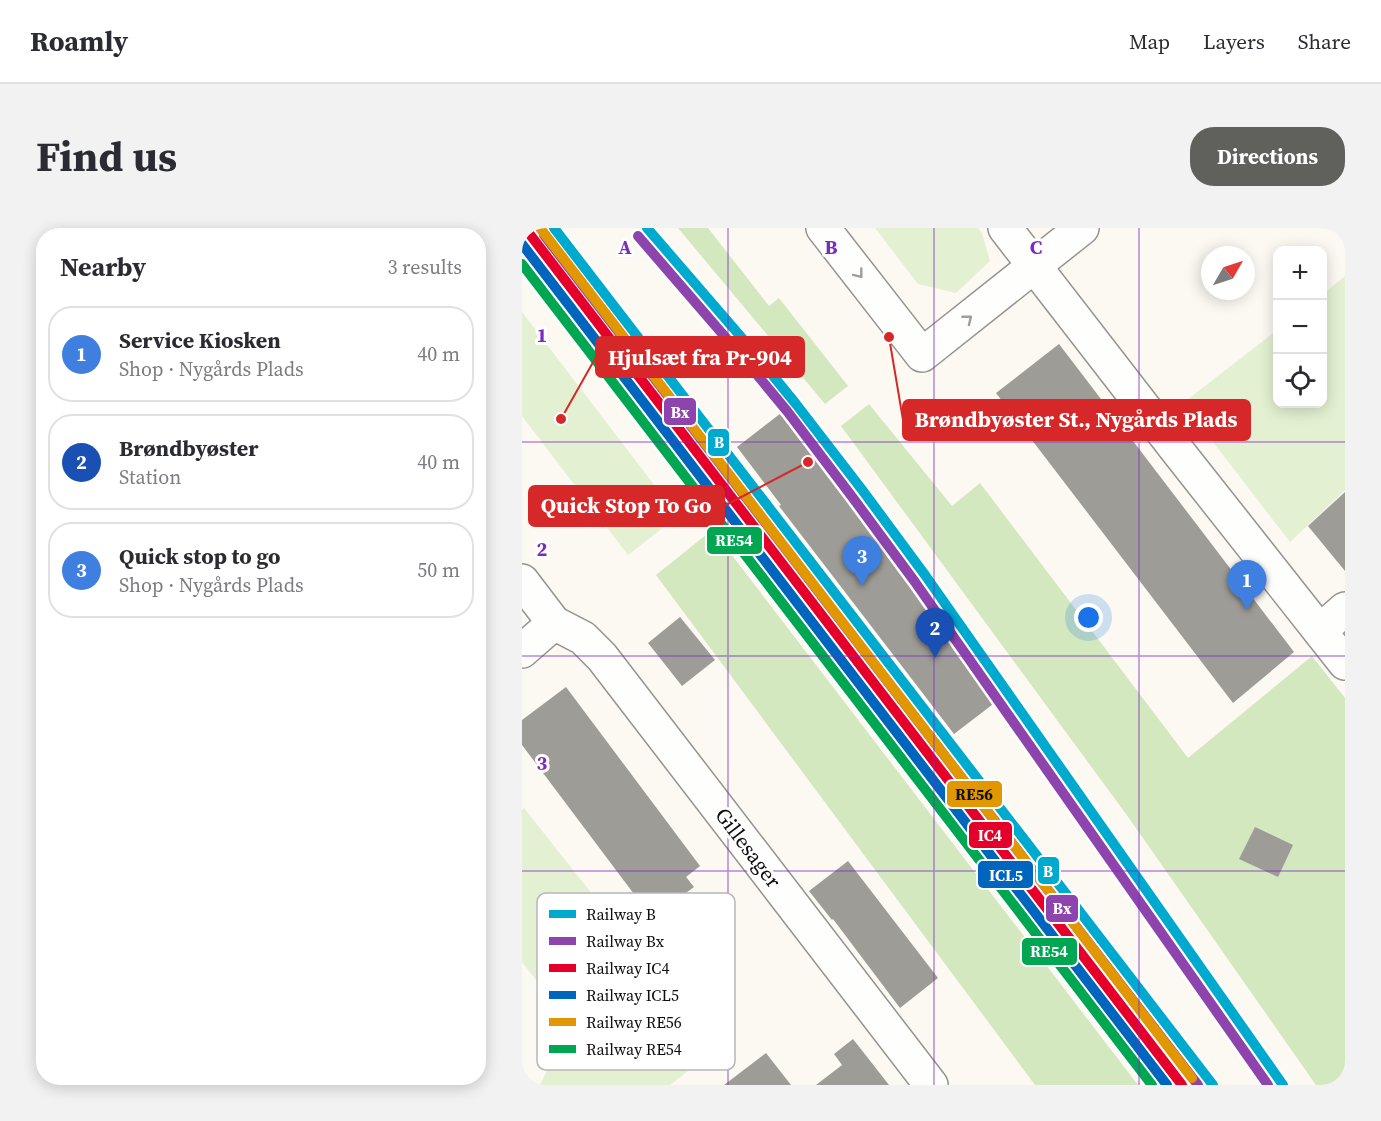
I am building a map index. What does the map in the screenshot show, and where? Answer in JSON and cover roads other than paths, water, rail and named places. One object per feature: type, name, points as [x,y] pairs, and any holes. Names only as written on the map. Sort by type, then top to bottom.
[{"type":"street","points":[[823,228],[922,356],[1082,228]]},
{"type":"street","points":[[1005,228],[1345,663]]},
{"type":"street","points":[[522,581],[554,623],[522,651]]},
{"type":"street","points":[[1320,631],[1345,609]]},
{"type":"street","name":"Gillesager","points":[[554,623],[583,638],[602,657],[931,1085]]},
{"type":"rail line","name":"IC4","points":[[525,228],[1182,1085]]},
{"type":"rail line","name":"RE56","points":[[540,228],[1192,1078]]},
{"type":"rail line","name":"B","points":[[554,228],[1213,1085]]},
{"type":"rail line","name":"B","points":[[647,228],[748,345],[863,491],[925,575],[1283,1085]]},
{"type":"rail line","name":"Bx","points":[[544,235],[1198,1085]]},
{"type":"rail line","name":"Bx","points":[[638,236],[787,411],[853,498],[915,582],[1268,1085]]},
{"type":"rail line","name":"ICL5","points":[[522,244],[1167,1085]]},
{"type":"rail line","name":"RE54","points":[[522,264],[1152,1085]]},
{"type":"place","name":"Brøndbyøster St., Nygårds Plads","points":[[889,337]]},
{"type":"place","name":"Hjulsæt fra Pr-904","points":[[561,419]]},
{"type":"place","name":"Quick Stop To Go","points":[[808,462]]},
{"type":"place","name":"Quick stop to go","points":[[862,586]]},
{"type":"place","name":"Service Kiosken","points":[[1247,610]]},
{"type":"place","name":"Brøndbyøster","points":[[935,658]]}]
